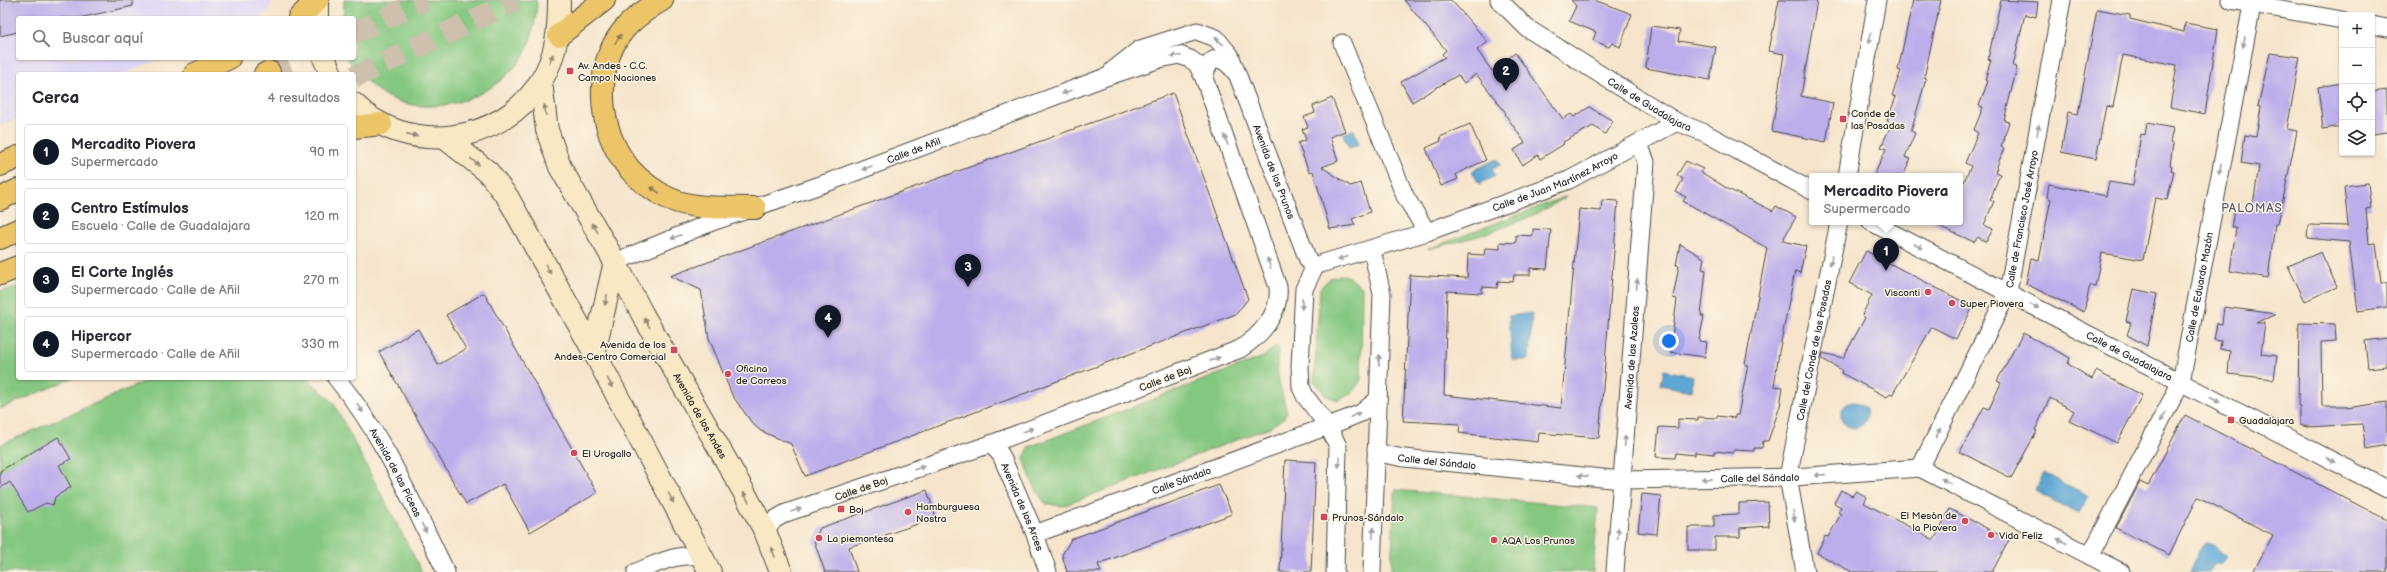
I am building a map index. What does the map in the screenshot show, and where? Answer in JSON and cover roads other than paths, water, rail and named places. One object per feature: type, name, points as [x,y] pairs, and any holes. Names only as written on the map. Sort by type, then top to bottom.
[{"type":"highway","points":[[301,16],[317,0]]},
{"type":"highway","points":[[559,35],[604,0]]},
{"type":"highway","points":[[662,0],[646,10],[627,26],[611,52],[605,69],[603,93],[610,137],[622,159],[638,177],[663,195],[690,206],[754,208]]},
{"type":"highway","points":[[199,72],[225,60]]},
{"type":"highway","points":[[356,127],[381,124]]},
{"type":"highway","points":[[0,165],[16,157]]},
{"type":"highway","points":[[0,199],[16,191]]},
{"type":"highway","points":[[0,238],[16,231]]},
{"type":"highway","points":[[0,274],[16,268]]},
{"type":"main road","points":[[317,0],[317,16]]},
{"type":"main road","points":[[356,105],[381,124],[401,132],[423,137],[445,138],[473,133],[499,121],[522,104],[540,82],[552,59],[559,35],[559,0]]},
{"type":"main road","points":[[325,60],[330,72]]},
{"type":"main road","name":"Avenida de los Andes","points":[[540,82],[548,130],[560,167],[615,262],[643,315],[765,531],[781,572]]},
{"type":"main road","points":[[445,138],[488,172],[508,198],[594,352],[706,565]]},
{"type":"main road","points":[[594,352],[615,262]]},
{"type":"street","name":"Calle de Guadalajara","points":[[1499,0],[1527,28],[1677,122],[1705,133],[1809,189]]},
{"type":"street","points":[[1848,173],[1877,0]]},
{"type":"street","name":"Calle de Francisco José Arroyo","points":[[1920,468],[2008,292],[2062,0]]},
{"type":"street","points":[[2230,0],[2252,2],[2339,19]]},
{"type":"street","name":"Calle de Eduardo Mazón","points":[[2090,556],[2181,382],[2252,2]]},
{"type":"street","points":[[2375,26],[2387,28]]},
{"type":"street","name":"Avenida de los Prunos","points":[[1103,78],[1140,49],[1197,31],[1216,38],[1230,55],[1308,260],[1314,268]]},
{"type":"street","points":[[1342,43],[1405,196],[1428,232]]},
{"type":"street","name":"Calle de Añil","points":[[615,262],[754,208],[829,182],[1103,78],[1160,58],[1179,55],[1196,64],[1204,78]]},
{"type":"street","points":[[1204,78],[1208,64],[1212,59],[1218,58],[1226,62],[1237,75]]},
{"type":"street","name":"Calle de Boj","points":[[765,531],[774,520],[786,513],[992,444],[1240,350],[1252,341],[1266,325],[1276,309],[1279,297],[1278,287],[1204,78]]},
{"type":"street","name":"Calle de Juan Martínez Arroyo","points":[[1314,268],[1320,264],[1372,250],[1428,232],[1569,180],[1639,144],[1677,122]]},
{"type":"street","name":"Avenida de las Azaleas","points":[[1615,572],[1646,162],[1639,144]]},
{"type":"street","name":"Calle del Conde de las Posadas","points":[[1788,477],[1838,225]]},
{"type":"street","name":"Calle de Guadalajara","points":[[1877,225],[2387,489]]},
{"type":"street","points":[[1372,250],[1382,294],[1372,572]]},
{"type":"street","points":[[1314,268],[1307,280],[1302,297],[1301,386],[1311,407],[1328,426],[1338,446],[1339,455],[1335,572]]},
{"type":"street","name":"Avenida de las Píceas","points":[[338,380],[358,405],[388,455],[446,572]]},
{"type":"street","points":[[1328,426],[1361,412],[1378,399]]},
{"type":"street","name":"Calle Sándalo","points":[[1035,534],[1328,426]]},
{"type":"street","name":"Avenida de los Arces","points":[[992,444],[1001,455],[1035,534],[1048,572]]},
{"type":"street","name":"Calle del Sándalo","points":[[1376,449],[1383,454],[1397,457],[1622,480],[1788,477],[1920,468]]},
{"type":"street","points":[[1920,468],[2121,572]]},
{"type":"street","points":[[1788,477],[1805,572]]},
{"type":"street","points":[[636,572],[672,558],[688,555],[706,565]]},
{"type":"water","points":[[1354,129],[1359,144],[1349,148],[1343,134]]},
{"type":"water","points":[[1497,159],[1500,165],[1492,168],[1495,176],[1479,184],[1472,171]]},
{"type":"water","points":[[1532,313],[1529,360],[1512,360],[1509,316]]},
{"type":"water","points":[[1664,370],[1693,376],[1691,391],[1661,385]]},
{"type":"water","points":[[1854,402],[1863,406],[1867,415],[1863,424],[1854,428],[1845,424],[1841,415],[1845,406]]},
{"type":"water","points":[[2044,473],[2089,496],[2079,514],[2035,491]]},
{"type":"water","points":[[2207,543],[2215,546],[2228,557],[2222,563],[2213,565],[2208,572],[2190,572],[2202,545]]},
{"type":"tunnel","points":[[356,32],[425,0]]},
{"type":"tunnel","points":[[356,76],[517,0]]},
{"type":"tunnel","points":[[269,72],[295,60]]},
{"type":"place","name":"Av. Andes - C.C. Campo Naciones","points":[[570,71]]},
{"type":"place","name":"Centro Estímulos","points":[[1506,91]]},
{"type":"place","name":"Conde de las Posadas","points":[[1843,119]]},
{"type":"place","name":"Mercadito Piovera","points":[[1886,271]]},
{"type":"place","name":"El Corte Inglés","points":[[968,287]]},
{"type":"place","name":"Visconti","points":[[1928,292]]},
{"type":"place","name":"Super Piovera","points":[[1952,303]]},
{"type":"place","name":"Hipercor","points":[[828,338]]},
{"type":"place","name":"Avenida de los Andes-Centro Comercial","points":[[674,350]]},
{"type":"place","name":"Oficina de Correos","points":[[728,374]]},
{"type":"place","name":"Guadalajara","points":[[2231,420]]},
{"type":"place","name":"El Urogallo","points":[[574,453]]},
{"type":"place","name":"Boj","points":[[841,509]]},
{"type":"place","name":"Hamburguesa Nostra","points":[[908,512]]},
{"type":"place","name":"Prunos-Sándalo","points":[[1324,517]]},
{"type":"place","name":"El Mesón de la Piovera","points":[[1965,521]]},
{"type":"place","name":"Vida Feliz","points":[[1991,535]]},
{"type":"place","name":"La piemontesa","points":[[819,538]]},
{"type":"place","name":"AQA Los Prunos","points":[[1494,540]]},
{"type":"district","name":"PALOMAS","points":[[2252,208]]}]
